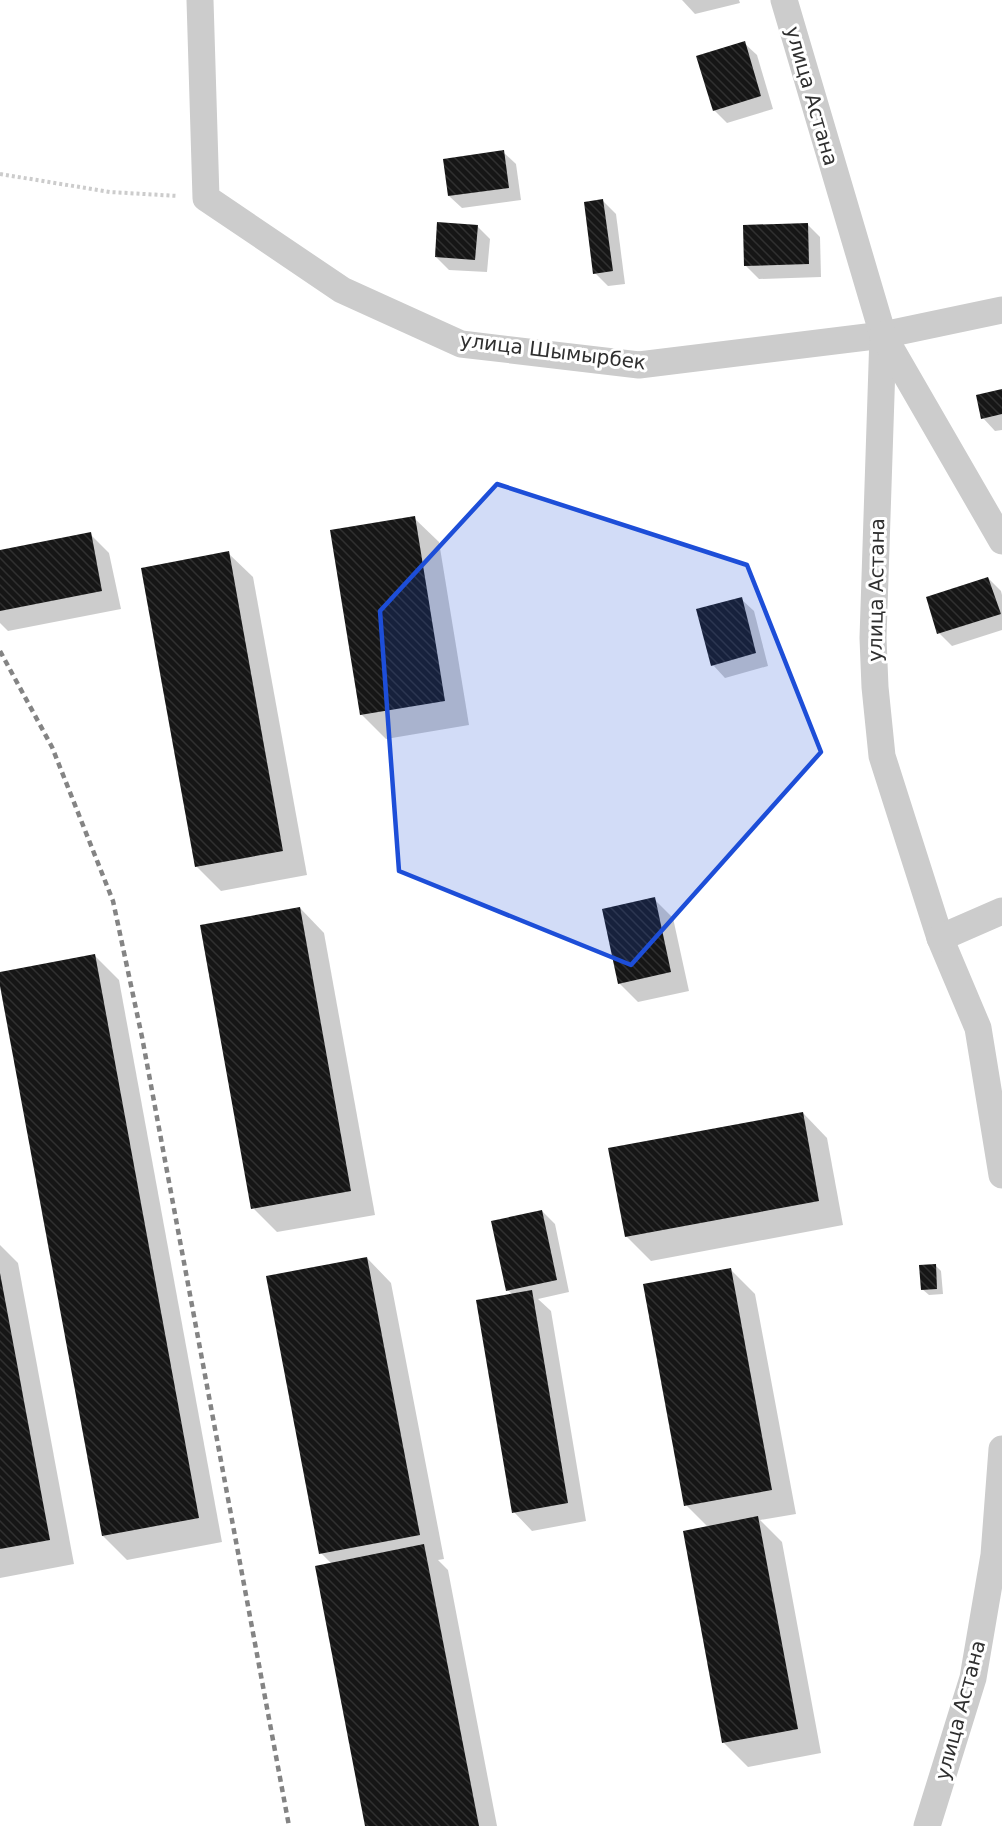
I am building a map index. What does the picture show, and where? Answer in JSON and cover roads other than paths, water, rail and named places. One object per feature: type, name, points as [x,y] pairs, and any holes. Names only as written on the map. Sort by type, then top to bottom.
[{"type":"street","name":"улица Шымырбек","points":[[200,0],[206,198],[342,291],[461,344],[639,365],[883,335],[1002,310]]},
{"type":"street","name":"улица Астана","points":[[784,0],[883,335],[873,638],[882,756],[940,938],[978,1028],[1002,1175]]},
{"type":"street","points":[[883,335],[1002,541]]},
{"type":"street","points":[[940,938],[1002,911]]},
{"type":"street","name":"улица Астана","points":[[927,1826],[973,1678],[998,1555],[1002,1449]]},
{"type":"railway","points":[[0,651],[52,747],[113,901],[142,1037],[289,1826]]}]
